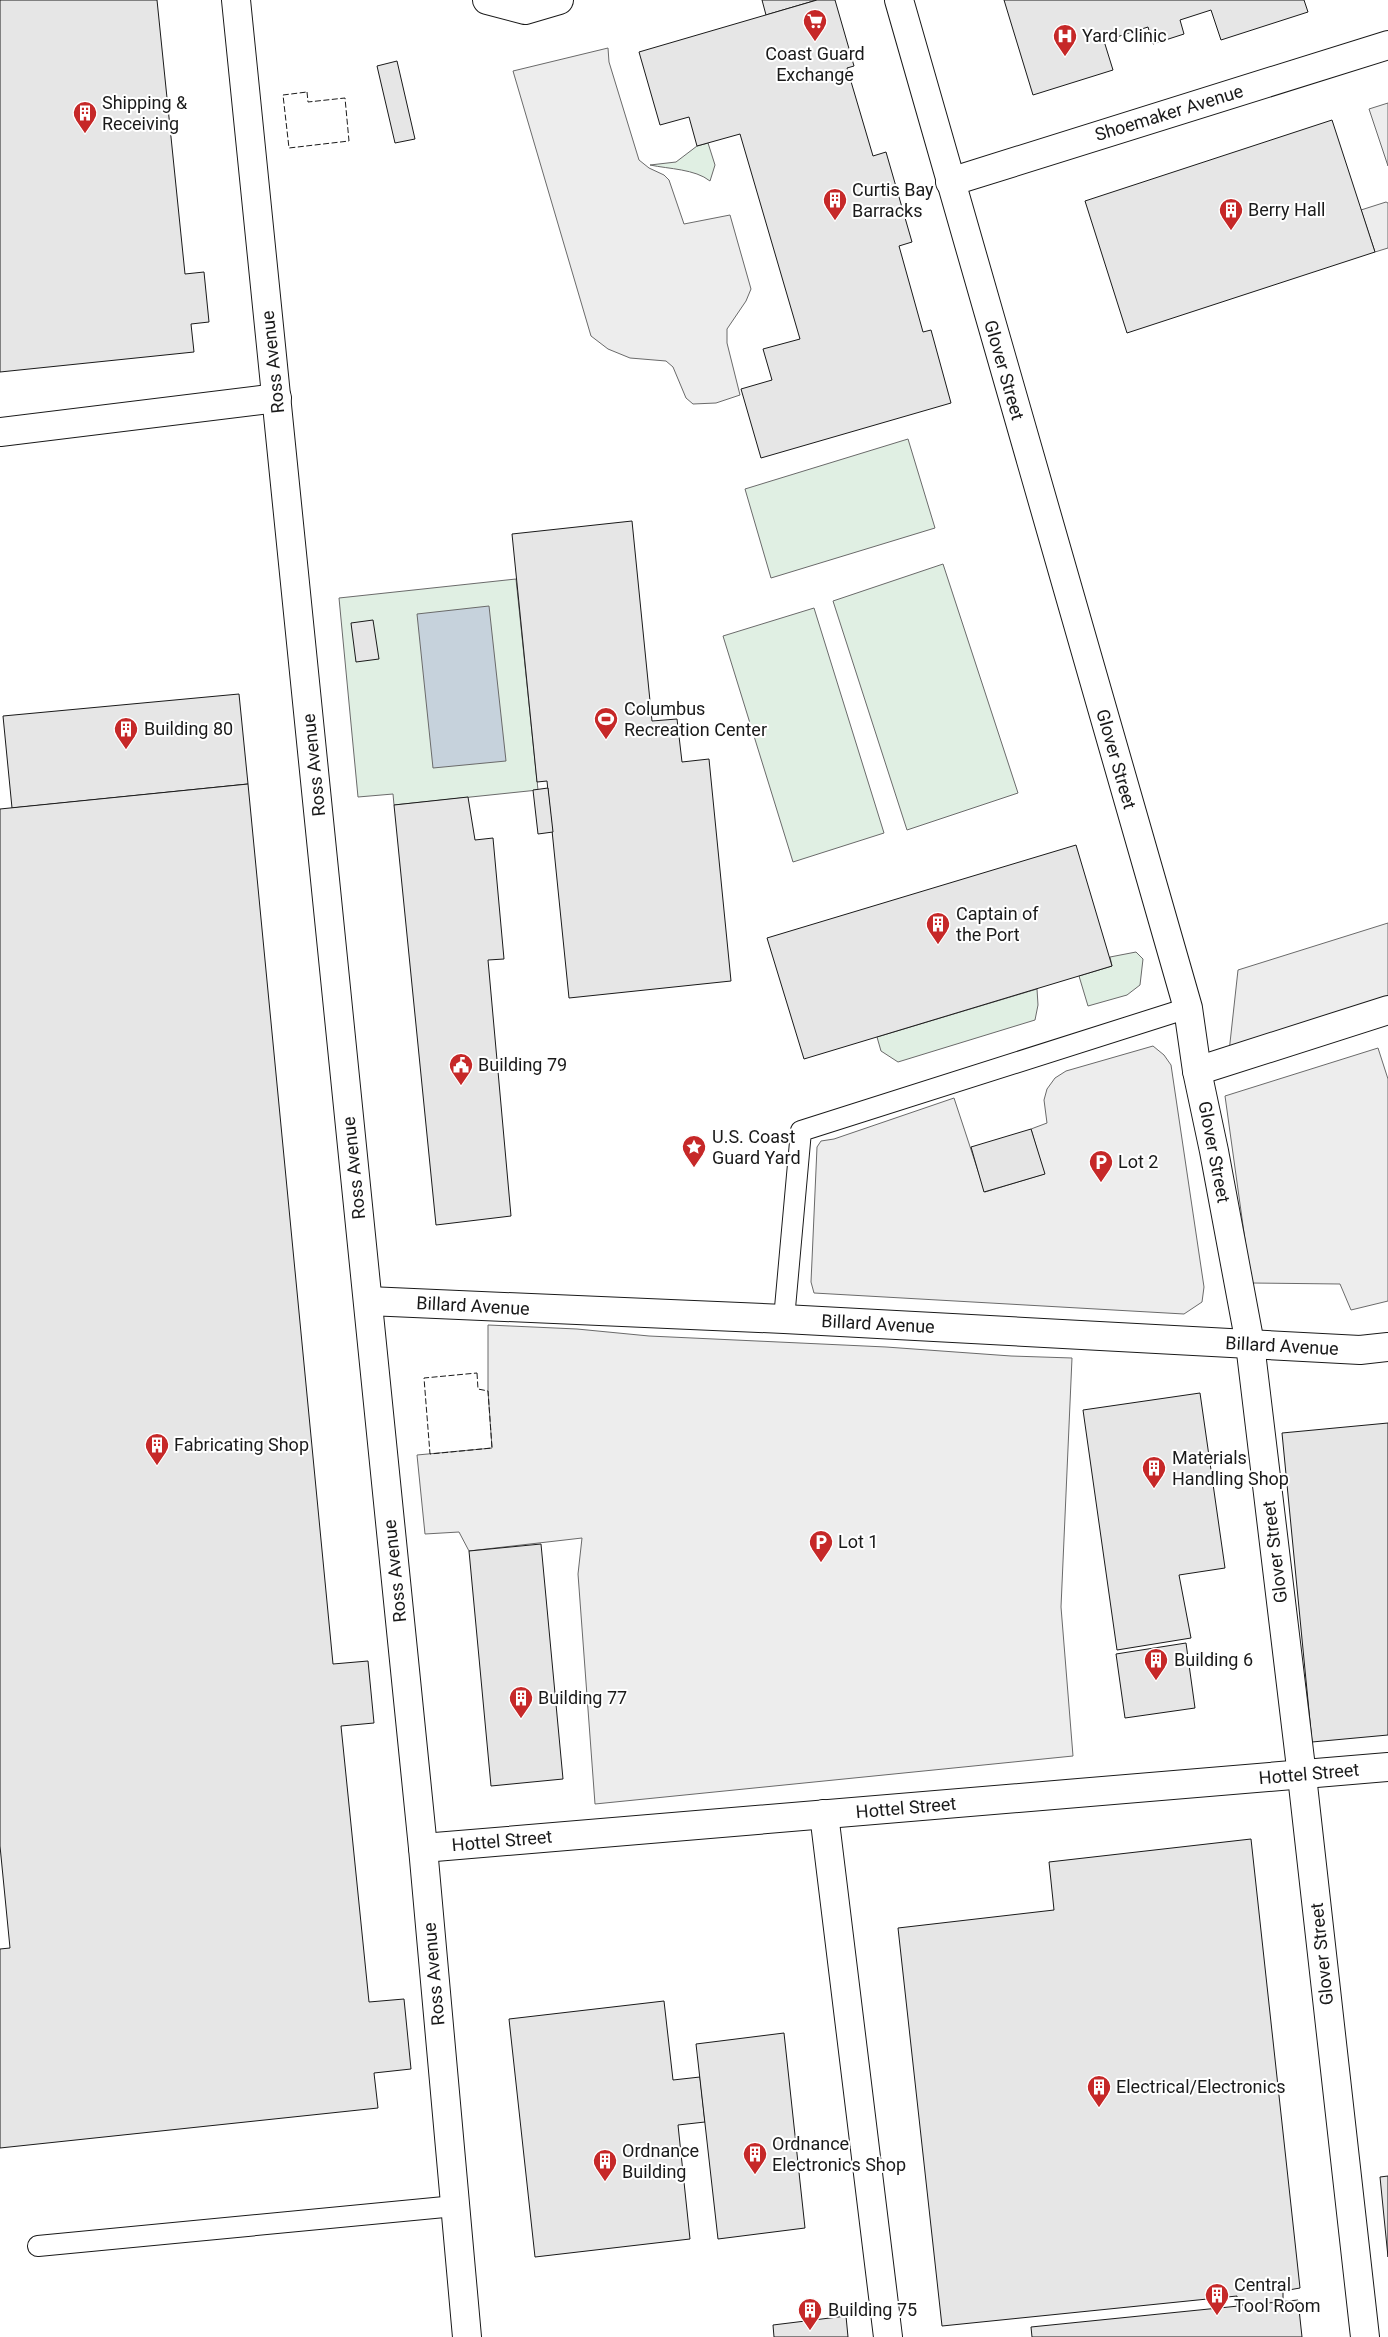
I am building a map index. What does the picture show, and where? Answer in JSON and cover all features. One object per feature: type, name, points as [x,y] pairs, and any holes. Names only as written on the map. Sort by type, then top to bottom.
[{"type":"street","name":"Ross Avenue","points":[[236,0],[423,1848],[467,2337]]},
{"type":"street","points":[[487,0],[525,10],[559,0]]},
{"type":"street","name":"Glover Street","points":[[899,0],[1188,1008],[1197,1071],[1214,1150],[1250,1344],[1302,1776],[1365,2337]]},
{"type":"street","name":"Shoemaker Avenue","points":[[950,182],[1388,45]]},
{"type":"street","points":[[0,432],[277,398]]},
{"type":"street","points":[[1197,1071],[1388,1010]]},
{"type":"street","name":"Billard Avenue","points":[[368,1301],[784,1320],[1360,1350],[1388,1347]]},
{"type":"street","name":"Hottel Street","points":[[423,1848],[1302,1776],[1388,1767]]},
{"type":"street","points":[[824,1814],[888,2337]]},
{"type":"lane","points":[[784,1320],[801,1131],[1188,1008]]},
{"type":"lane","points":[[38,2246],[455,2206]]},
{"type":"green space","points":[[708,143],[715,165],[710,181],[697,174],[650,165],[676,162],[697,146]]},
{"type":"green space","points":[[908,439],[935,528],[771,578],[745,489]]},
{"type":"green space","points":[[943,564],[1018,793],[907,830],[833,601]]},
{"type":"green space","points":[[516,579],[538,790],[394,805],[393,794],[358,797],[339,598]]},
{"type":"green space","points":[[814,608],[884,833],[793,862],[723,636]]},
{"type":"green space","points":[[1136,952],[1143,959],[1140,985],[1127,995],[1088,1006],[1079,976],[1112,966],[1110,957]]},
{"type":"green space","points":[[1037,989],[1038,1005],[1035,1020],[898,1062],[881,1051],[877,1037]]},
{"type":"shaded area","points":[[608,48],[609,62],[639,160],[669,180],[684,224],[730,215],[751,289],[746,301],[727,329],[727,343],[740,395],[716,403],[693,404],[686,398],[673,367],[666,361],[630,358],[608,349],[591,336],[513,71]]},
{"type":"shaded area","points":[[1388,103],[1388,166],[1369,109]]},
{"type":"shaded area","points":[[1388,203],[1388,248],[1375,252],[1361,210]]},
{"type":"shaded area","points":[[489,606],[506,761],[433,768],[417,614]]},
{"type":"shaded area","points":[[1388,923],[1388,1010],[1228,1061],[1238,970]]},
{"type":"shaded area","name":"Lot 2","points":[[1153,1046],[1164,1055],[1171,1065],[1204,1287],[1202,1302],[1184,1314],[814,1293],[811,1282],[817,1147],[821,1141],[834,1139],[954,1098],[985,1192],[1044,1174],[1031,1129],[1047,1123],[1044,1100],[1047,1089],[1055,1078],[1066,1071]]},
{"type":"shaded area","points":[[1378,1048],[1388,1079],[1388,1301],[1351,1310],[1340,1284],[1251,1283],[1225,1096]]},
{"type":"shaded area","name":"Lot 1","points":[[488,1325],[577,1329],[649,1336],[1072,1358],[1061,1607],[1073,1756],[595,1804],[578,1574],[582,1538],[469,1551],[459,1532],[425,1534],[417,1455],[492,1448],[488,1391]]},
{"type":"building","name":"Shipping & Receiving","points":[[0,0],[157,0],[185,274],[204,272],[209,322],[191,324],[194,352],[0,372]]},
{"type":"building","points":[[762,0],[817,0],[766,15]]},
{"type":"building","name":"Curtis Bay Barracks","points":[[817,0],[835,0],[854,66],[847,68],[873,156],[886,152],[912,242],[899,246],[923,332],[931,330],[951,403],[761,458],[741,389],[772,380],[763,349],[800,339],[740,134],[697,146],[689,117],[660,125],[639,52]]},
{"type":"building","name":"Yard Clinic","points":[[1004,0],[1304,0],[1308,12],[1221,40],[1211,10],[1180,20],[1184,34],[1153,44],[1148,27],[1104,41],[1113,70],[1033,95]]},
{"type":"building","points":[[397,61],[415,139],[395,143],[377,66]]},
{"type":"building","name":"Berry Hall","points":[[1332,120],[1375,252],[1127,333],[1085,201]]},
{"type":"building","name":"Columbus Recreation Center","points":[[632,521],[652,721],[677,719],[682,762],[709,759],[731,981],[569,998],[547,781],[537,782],[512,534]]},
{"type":"building","points":[[373,620],[379,659],[356,662],[351,623]]},
{"type":"building","name":"Building 80","points":[[239,694],[248,784],[12,808],[3,716]]},
{"type":"building","name":"Fabricating Shop","points":[[248,784],[333,1664],[368,1661],[374,1723],[341,1726],[369,2002],[404,1999],[411,2069],[374,2073],[378,2108],[0,2148],[0,1949],[10,1948],[0,1846],[0,809]]},
{"type":"building","points":[[548,788],[553,832],[538,834],[533,790]]},
{"type":"building","name":"Building 79","points":[[468,797],[475,840],[493,838],[504,959],[488,960],[511,1216],[436,1225],[394,805]]},
{"type":"building","name":"Captain of the Port","points":[[1076,845],[1112,966],[804,1059],[767,938]]},
{"type":"building","points":[[1031,1129],[1045,1174],[984,1192],[971,1147]]},
{"type":"building","name":"Materials Handling Shop","points":[[1200,1393],[1225,1568],[1179,1575],[1191,1638],[1117,1650],[1083,1410]]},
{"type":"building","points":[[1388,1423],[1388,1735],[1312,1742],[1282,1433]]},
{"type":"building","name":"Building 77","points":[[541,1544],[563,1779],[491,1786],[469,1551]]},
{"type":"building","name":"Building 6","points":[[1186,1643],[1195,1708],[1125,1718],[1116,1654]]},
{"type":"building","name":"Electrical/Electronics","points":[[1251,1839],[1300,2288],[1283,2291],[1283,2302],[1237,2305],[1237,2296],[942,2326],[898,1928],[1054,1910],[1049,1862]]},
{"type":"building","name":"Ordnance Building","points":[[664,2001],[673,2080],[700,2077],[705,2122],[678,2125],[690,2239],[535,2257],[509,2019]]},
{"type":"building","name":"Ordnance Electronics Shop","points":[[784,2033],[805,2228],[718,2239],[696,2044]]},
{"type":"building","points":[[1388,2176],[1388,2257],[1380,2177]]},
{"type":"building","name":"Central Tool Room","points":[[1298,2300],[1302,2337],[1032,2337],[1031,2327]]},
{"type":"building","name":"Building 75","points":[[846,2316],[848,2337],[774,2337],[773,2325]]},
{"type":"fence","points":[[307,92],[308,102],[345,98],[349,141],[289,148],[283,95],[307,92]]},
{"type":"fence","points":[[477,1373],[478,1389],[488,1391],[492,1448],[430,1454],[424,1378],[477,1373]]},
{"type":"place","name":"Coast Guard Exchange","points":[[815,42]]},
{"type":"place","name":"Yard Clinic","points":[[1065,57]]},
{"type":"place","name":"Shipping & Receiving","points":[[85,134]]},
{"type":"place","name":"Curtis Bay Barracks","points":[[835,221]]},
{"type":"place","name":"Berry Hall","points":[[1231,231]]},
{"type":"place","name":"Columbus Recreation Center","points":[[606,740]]},
{"type":"place","name":"Building 80","points":[[126,750]]},
{"type":"place","name":"Captain of the Port","points":[[938,945]]},
{"type":"place","name":"Building 79","points":[[461,1086]]},
{"type":"place","name":"U.S. Coast Guard Yard","points":[[694,1168]]},
{"type":"place","name":"Lot 2","points":[[1101,1183]]},
{"type":"place","name":"Fabricating Shop","points":[[157,1466]]},
{"type":"place","name":"Materials Handling Shop","points":[[1154,1489]]},
{"type":"place","name":"Lot 1","points":[[821,1563]]},
{"type":"place","name":"Building 6","points":[[1156,1681]]},
{"type":"place","name":"Building 77","points":[[521,1719]]},
{"type":"place","name":"Electrical/Electronics","points":[[1099,2108]]},
{"type":"place","name":"Ordnance Electronics Shop","points":[[755,2175]]},
{"type":"place","name":"Ordnance Building","points":[[605,2182]]},
{"type":"place","name":"Central Tool Room","points":[[1217,2316]]},
{"type":"place","name":"Building 75","points":[[810,2331]]}]
